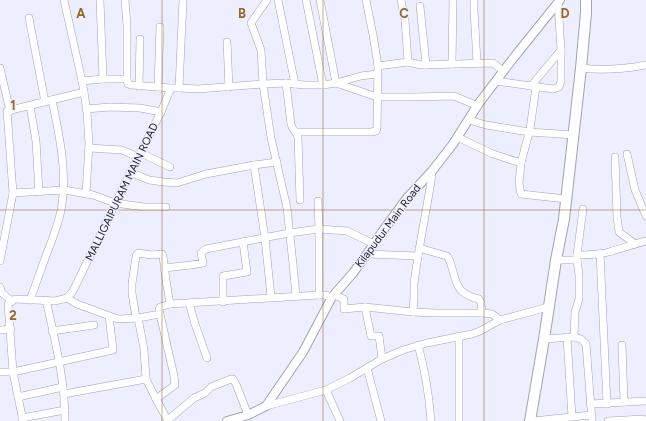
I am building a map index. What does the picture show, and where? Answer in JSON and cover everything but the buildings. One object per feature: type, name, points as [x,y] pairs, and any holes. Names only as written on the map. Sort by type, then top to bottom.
[{"type":"main road","points":[[532,421],[548,307],[564,219],[581,68],[586,0]]},
{"type":"street","points":[[64,0],[82,81],[86,109],[89,148],[86,194]]},
{"type":"street","points":[[100,0],[103,79]]},
{"type":"street","points":[[125,0],[127,25],[127,79],[128,84],[131,85],[198,89],[286,83],[304,86],[323,85],[336,83],[408,62],[421,65],[493,63],[503,71]]},
{"type":"street","points":[[179,88],[183,0]]},
{"type":"street","points":[[267,0],[251,23],[261,50],[263,84],[270,138],[287,208],[294,264],[296,296]]},
{"type":"street","points":[[278,0],[295,84]]},
{"type":"street","points":[[306,0],[323,85]]},
{"type":"street","points":[[320,0],[336,83]]},
{"type":"street","points":[[296,132],[376,131],[378,127],[378,70],[366,0]]},
{"type":"street","points":[[401,0],[405,20],[408,62]]},
{"type":"street","points":[[452,64],[453,0]]},
{"type":"street","points":[[474,0],[477,63]]},
{"type":"street","points":[[496,81],[553,89],[559,87],[561,81],[562,50],[560,1]]},
{"type":"street","name":"Kilapudur Main Road","points":[[266,406],[303,352],[333,296],[353,273],[406,198],[432,171],[514,56],[560,1]]},
{"type":"street","points":[[420,6],[426,65]]},
{"type":"street","points":[[29,18],[49,101],[59,135],[64,190],[58,223],[30,300]]},
{"type":"street","points":[[158,87],[160,27]]},
{"type":"street","points":[[139,86],[140,39]]},
{"type":"street","points":[[227,42],[229,87]]},
{"type":"street","points":[[562,50],[534,86],[529,132],[521,164],[519,184],[521,194],[566,199]]},
{"type":"street","points":[[581,68],[596,70],[621,69],[646,65]]},
{"type":"street","points":[[0,68],[13,193],[0,261],[0,269]]},
{"type":"street","points":[[82,81],[127,79]]},
{"type":"street","points":[[286,83],[291,124],[298,137],[300,200]]},
{"type":"street","points":[[336,83],[377,97],[454,96],[478,106]]},
{"type":"street","name":"MALLIGAIPURAM MAIN ROAD","points":[[67,298],[73,291],[130,172],[161,112],[171,88]]},
{"type":"street","points":[[5,112],[84,92]]},
{"type":"street","points":[[30,106],[36,141],[39,192]]},
{"type":"street","points":[[86,109],[110,107],[140,108],[161,112]]},
{"type":"street","points":[[469,120],[486,125],[529,132],[574,135]]},
{"type":"street","points":[[457,137],[493,154],[521,164]]},
{"type":"street","points":[[89,148],[122,150],[170,167]]},
{"type":"street","points":[[627,154],[635,190],[646,216]]},
{"type":"street","points":[[615,157],[619,232],[635,244]]},
{"type":"street","points":[[130,172],[149,180],[170,183],[206,174],[277,162]]},
{"type":"street","points":[[254,166],[265,238],[271,297]]},
{"type":"street","points":[[413,312],[414,282],[432,171]]},
{"type":"street","points":[[13,193],[64,190],[93,195],[115,203],[144,207],[166,207]]},
{"type":"street","points":[[318,201],[319,295]]},
{"type":"street","points":[[572,417],[570,337],[579,299],[577,258],[583,209]]},
{"type":"street","points":[[164,268],[203,263],[201,253],[206,249],[289,233],[319,229],[348,231],[374,244]]},
{"type":"street","points":[[556,260],[611,252],[646,241]]},
{"type":"street","points":[[224,302],[223,276],[247,272],[242,242]]},
{"type":"street","points":[[419,248],[447,256],[457,286],[465,294],[479,299],[482,313]]},
{"type":"street","points":[[170,304],[162,254],[138,253],[132,284],[132,293],[144,349],[146,378],[168,420],[194,398],[205,393],[211,387],[231,379],[233,379],[236,384],[248,414]]},
{"type":"street","points":[[367,254],[418,256]]},
{"type":"street","points":[[600,254],[607,404]]},
{"type":"street","points":[[0,287],[2,293],[12,301]]},
{"type":"street","points":[[156,399],[175,385],[159,310],[160,307],[170,304],[224,302],[249,298],[324,295],[344,299],[344,309],[365,307],[413,312],[482,313],[492,314],[500,320]]},
{"type":"street","points":[[65,410],[23,420],[13,372],[8,304],[15,299],[55,301],[67,298],[77,304],[118,319],[137,318],[160,314]]},
{"type":"street","points":[[46,300],[64,391],[65,421]]},
{"type":"street","points":[[190,303],[195,324],[207,358]]},
{"type":"street","points":[[365,307],[371,336],[379,336],[382,359]]},
{"type":"street","points":[[229,421],[266,406],[326,390],[382,359],[403,350],[418,345],[472,334],[500,320],[548,307]]},
{"type":"street","points":[[0,372],[13,372],[113,350],[109,316]]},
{"type":"street","points":[[52,331],[94,325]]},
{"type":"street","points":[[0,330],[11,329]]},
{"type":"street","points":[[459,336],[459,421]]},
{"type":"street","points":[[532,421],[572,417],[591,418],[586,344],[581,339],[570,337],[544,340]]},
{"type":"street","points":[[418,345],[430,402],[431,421]]},
{"type":"street","points":[[622,345],[624,402]]},
{"type":"street","points":[[367,368],[381,421]]},
{"type":"street","points":[[18,397],[110,386],[146,378]]},
{"type":"street","points":[[326,390],[340,421]]},
{"type":"street","points":[[590,404],[645,401]]},
{"type":"street","points":[[608,421],[643,419]]}]
